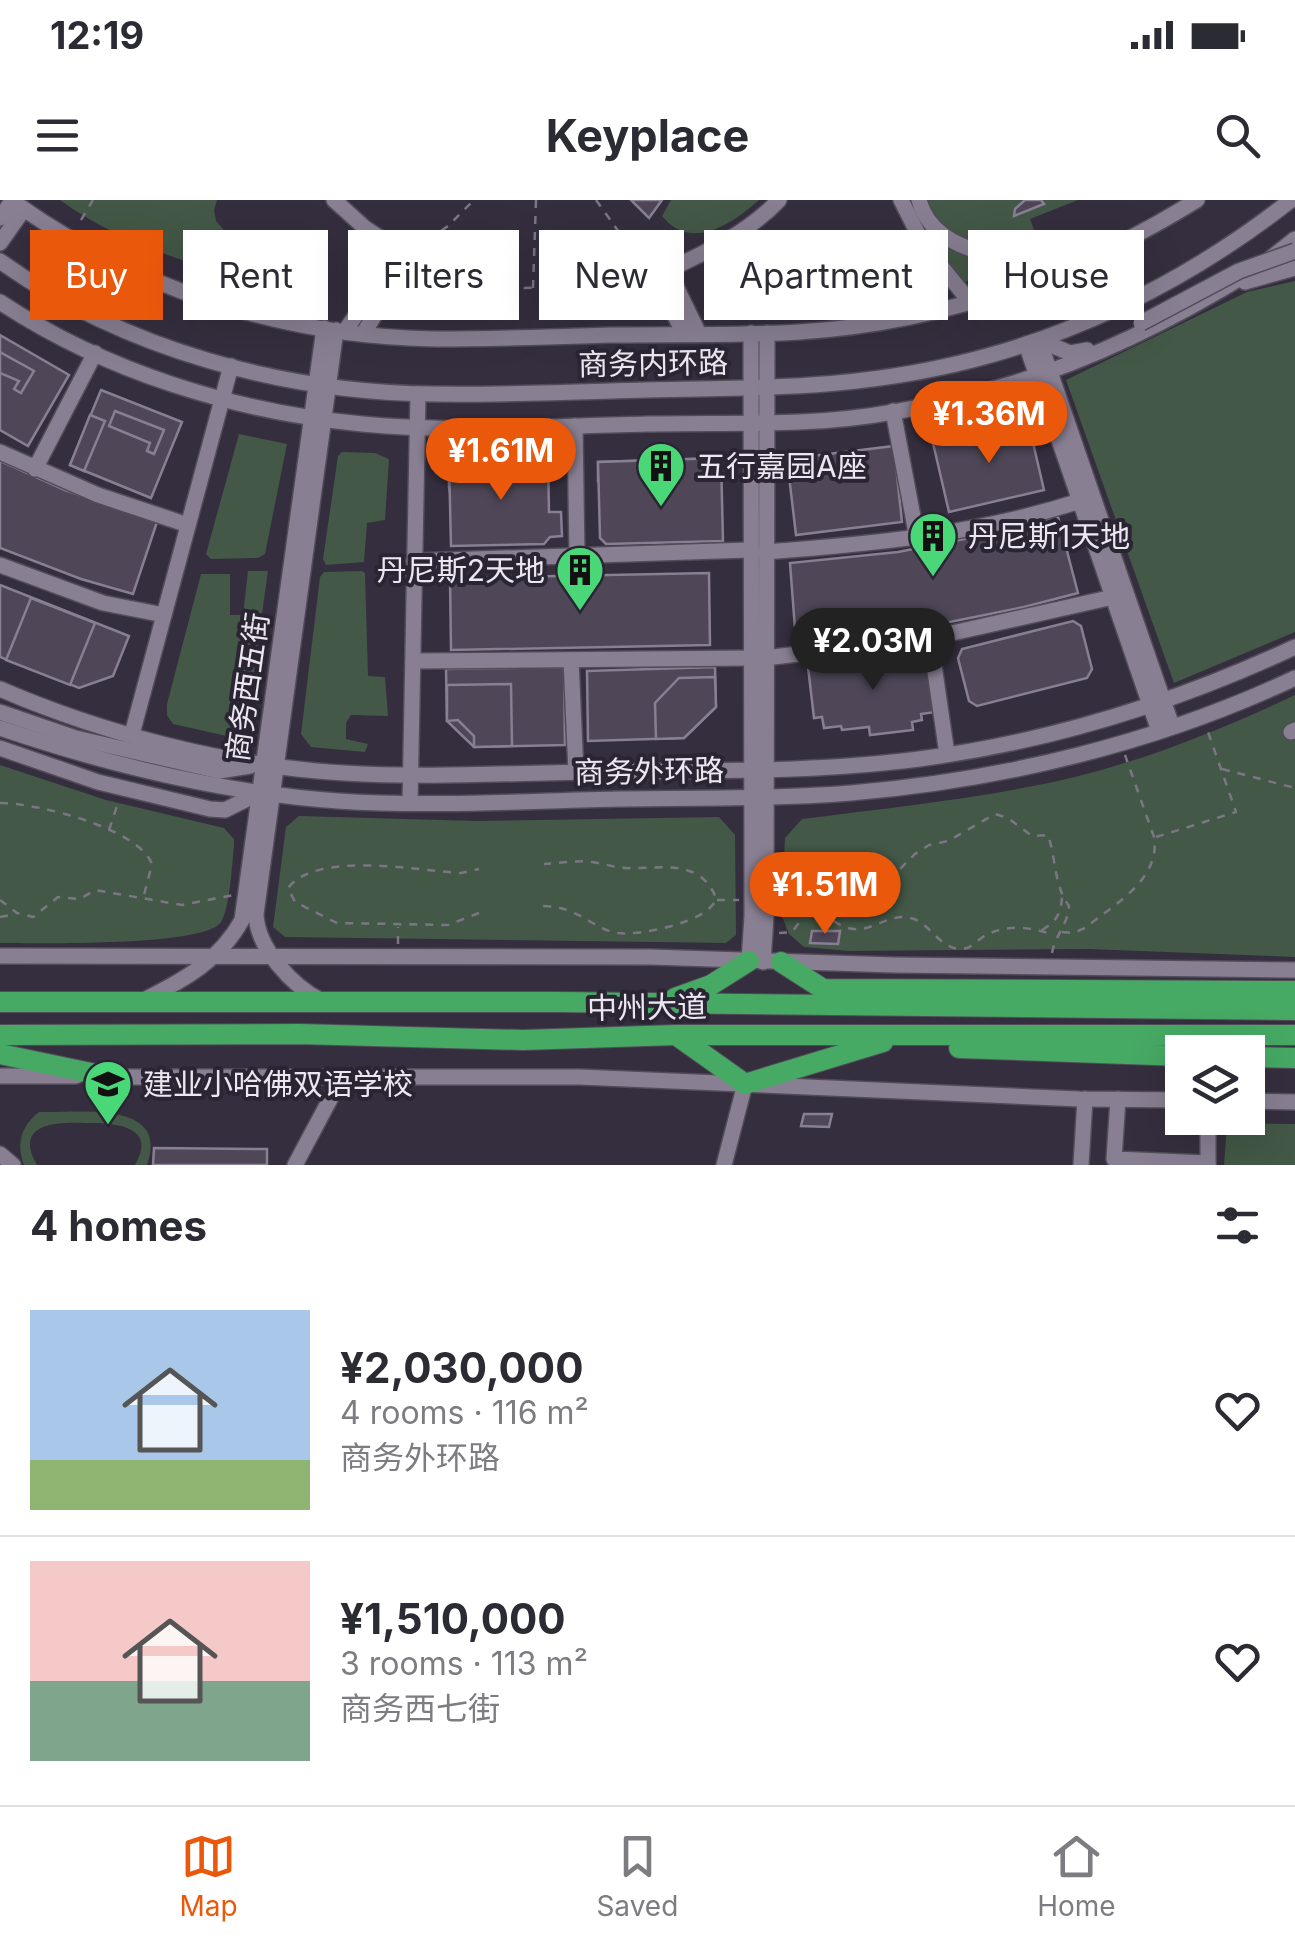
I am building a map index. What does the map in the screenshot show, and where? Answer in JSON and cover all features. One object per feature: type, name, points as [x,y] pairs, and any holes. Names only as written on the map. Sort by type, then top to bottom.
[{"type":"highway","points":[[660,1003],[765,962],[823,988],[1295,991]]},
{"type":"highway","name":"中州大道","points":[[0,1002],[660,1003],[1295,1010]]},
{"type":"highway","name":"中州大道","points":[[0,1035],[299,1034],[523,1040],[676,1036],[1295,1035]]},
{"type":"highway","points":[[676,1036],[745,1084],[904,1036],[963,1048],[1165,1055]]},
{"type":"highway","points":[[0,1054],[110,1077]]},
{"type":"highway","points":[[1265,1057],[1295,1058]]},
{"type":"street","points":[[334,200],[368,230]]},
{"type":"street","points":[[684,263],[718,247],[766,214],[779,200]]},
{"type":"street","points":[[901,200],[923,244],[968,299]]},
{"type":"street","points":[[919,200],[929,225],[951,242],[968,246]]},
{"type":"street","name":"商务内环路","points":[[1143,230],[1197,200]]},
{"type":"street","name":"商务内环路","points":[[0,261],[47,292],[165,345],[232,366],[322,384],[418,394],[800,388],[905,376],[1033,342],[1090,320],[1176,278],[1238,240],[1291,200]]},
{"type":"street","points":[[0,218],[16,203]]},
{"type":"street","points":[[0,243],[16,203]]},
{"type":"street","name":"商务内环路","points":[[16,203],[75,244],[172,288],[261,316],[364,334],[435,338],[759,333],[849,328],[968,304]]},
{"type":"street","points":[[0,302],[30,321],[154,377],[223,398],[318,418],[417,427],[802,422],[962,398],[1044,374],[1145,332],[1226,287],[1295,239]]},
{"type":"street","points":[[1033,342],[1078,354],[1239,271],[1295,252]]},
{"type":"street","points":[[1226,287],[1295,268]]},
{"type":"street","points":[[684,313],[691,334]]},
{"type":"street","points":[[335,330],[348,315]]},
{"type":"street","points":[[364,334],[372,320]]},
{"type":"street","name":"商务西五街","points":[[138,1003],[191,975],[214,956],[242,920],[270,764],[322,384],[335,330]]},
{"type":"street","points":[[759,333],[758,769],[766,875],[765,962]]},
{"type":"street","points":[[1033,342],[1166,729]]},
{"type":"street","points":[[36,469],[95,352]]},
{"type":"street","points":[[132,734],[232,366]]},
{"type":"street","points":[[1044,374],[1080,502],[1156,702]]},
{"type":"street","points":[[410,803],[418,394]]},
{"type":"street","points":[[894,411],[917,538]]},
{"type":"street","points":[[575,426],[578,557]]},
{"type":"street","points":[[0,452],[131,508],[188,525]]},
{"type":"street","points":[[414,560],[757,551],[917,538],[991,526],[1080,502]]},
{"type":"street","points":[[0,564],[103,603],[164,615]]},
{"type":"street","points":[[412,661],[758,658],[930,638],[1113,597]]},
{"type":"street","points":[[930,638],[947,754]]},
{"type":"street","name":"商务外环路","points":[[0,689],[132,734],[270,764],[342,773],[758,769],[847,765],[947,754],[1030,738],[1156,702],[1295,648]]},
{"type":"street","points":[[572,660],[576,772]]},
{"type":"street","name":"商务外环路","points":[[0,748],[124,788],[225,810],[265,794],[410,803],[759,797],[924,785],[1121,743],[1203,716],[1295,678]]},
{"type":"street","points":[[0,712],[76,738],[218,771],[270,764]]},
{"type":"street","points":[[0,728],[72,752],[265,794]]},
{"type":"street","name":"商务西五街","points":[[265,794],[256,914],[261,938],[293,981],[326,1002]]},
{"type":"street","points":[[759,797],[752,900],[765,962]]},
{"type":"street","points":[[0,956],[397,956],[1295,970]]},
{"type":"street","points":[[0,1076],[580,1077],[1165,1100]]},
{"type":"street","points":[[295,1165],[335,1090],[348,1077]]},
{"type":"street","points":[[306,1165],[344,1095],[348,1077]]},
{"type":"street","points":[[724,1165],[745,1084]]},
{"type":"street","points":[[1080,1165],[1085,1099]]},
{"type":"street","points":[[1118,1100],[1114,1159],[1208,1164],[1208,1135]]},
{"type":"street","points":[[1265,1101],[1295,1102]]},
{"type":"street","points":[[0,1154],[13,1165]]},
{"type":"path","points":[[82,220],[93,200]]},
{"type":"path","points":[[442,230],[474,200]]},
{"type":"path","points":[[533,288],[536,200]]},
{"type":"path","points":[[596,200],[618,230]]},
{"type":"path","points":[[519,286],[539,288]]},
{"type":"path","points":[[1154,838],[1236,812],[1203,716]]},
{"type":"path","points":[[1050,966],[1055,936],[1084,928],[1146,876],[1156,847],[1121,743]]},
{"type":"path","points":[[1221,768],[1295,788]]},
{"type":"path","points":[[109,832],[124,788]]},
{"type":"path","points":[[0,803],[36,805],[75,816],[133,844],[151,859],[144,896]]},
{"type":"path","points":[[766,875],[866,885],[888,881],[930,845],[948,841],[996,814],[1032,836],[1048,835],[1062,897],[1061,913],[1040,931]]},
{"type":"path","points":[[544,864],[574,861],[632,868],[682,868],[706,880],[716,900]]},
{"type":"path","points":[[479,868],[461,873],[343,866],[298,878],[288,888],[295,902],[337,923],[448,925],[479,914]]},
{"type":"path","points":[[0,916],[33,917],[58,897],[80,899],[95,890],[182,904],[245,894]]},
{"type":"path","points":[[1061,932],[1069,906],[1062,897]]},
{"type":"path","points":[[0,900],[18,914]]},
{"type":"path","points":[[716,900],[752,900]]},
{"type":"path","points":[[543,906],[566,908],[621,933],[695,918],[708,912],[716,900]]},
{"type":"path","points":[[765,933],[792,932],[804,916],[818,914],[830,916],[850,929],[900,916],[918,920],[949,947],[968,948],[1005,927],[1055,936]]},
{"type":"path","points":[[397,956],[398,926]]},
{"type":"green space","points":[[60,200],[217,200],[216,221],[224,230],[183,230],[183,260],[163,253],[163,230],[109,230]]},
{"type":"green space","points":[[671,200],[759,200],[737,218],[704,232],[686,232],[673,227],[662,216]]},
{"type":"green space","points":[[907,200],[913,200],[930,230],[919,229]]},
{"type":"green space","points":[[925,200],[1078,200],[1030,219],[1034,230],[968,230],[968,239],[938,222]]},
{"type":"green space","points":[[948,245],[968,253],[968,281],[964,282],[948,263]]},
{"type":"green space","points":[[1295,281],[1295,632],[1174,683],[1066,380],[1247,292]]},
{"type":"green space","points":[[239,434],[287,444],[265,554],[258,558],[211,559],[206,554]]},
{"type":"green space","points":[[342,452],[375,453],[389,459],[385,520],[367,523],[364,562],[326,565],[323,559],[338,456]]},
{"type":"green space","points":[[248,571],[268,571],[246,729],[238,737],[231,737],[173,724],[167,715],[167,704],[201,574],[230,574],[230,615],[243,615]]},
{"type":"green space","points":[[362,571],[368,676],[385,677],[388,716],[351,715],[346,723],[346,739],[368,744],[365,752],[311,747],[301,734],[320,577],[324,572]]},
{"type":"green space","points":[[1295,695],[1295,957],[1087,949],[849,951],[804,947],[789,934],[781,914],[785,838],[802,819],[1058,781],[1179,744]]},
{"type":"green space","points":[[0,765],[106,800],[224,828],[234,839],[234,846],[229,897],[221,922],[208,930],[153,940],[0,943]]},
{"type":"green space","points":[[299,816],[477,821],[719,817],[735,835],[736,935],[726,943],[285,937],[273,927],[286,827]]},
{"type":"green space","points":[[39,1112],[96,1112],[133,1119],[146,1129],[151,1144],[147,1165],[135,1165],[141,1141],[129,1129],[74,1123],[51,1125],[34,1133],[30,1141],[37,1165],[24,1165],[22,1136]]},
{"type":"green space","points":[[1265,1124],[1295,1124],[1295,1165],[1224,1165],[1226,1135],[1265,1135]]},
{"type":"building","points":[[631,200],[662,200],[649,218]]},
{"type":"building","points":[[1025,200],[1041,200],[1044,204],[1014,216],[1015,209]]},
{"type":"building","points":[[0,335],[69,375],[28,446],[0,430]]},
{"type":"building","points":[[0,352],[34,371],[21,393],[14,389],[19,381],[0,373]]},
{"type":"building","points":[[101,390],[182,422],[151,498],[70,465]]},
{"type":"building","points":[[115,411],[164,430],[154,454],[147,451],[150,443],[109,426]]},
{"type":"building","points":[[90,415],[105,421],[84,471],[70,465]]},
{"type":"building","points":[[1028,421],[1044,490],[949,512],[933,443]]},
{"type":"building","points":[[894,446],[902,522],[796,535],[787,459]]},
{"type":"building","points":[[721,458],[721,477],[702,478],[702,482],[707,481],[705,503],[675,504],[672,482],[679,479],[639,480],[639,484],[646,484],[642,507],[617,508],[612,485],[619,485],[619,480],[598,481],[598,462]]},
{"type":"building","name":"五行嘉园A座","points":[[721,458],[723,541],[606,544],[600,538],[598,462]]},
{"type":"building","points":[[548,459],[549,481],[537,481],[537,486],[544,485],[541,506],[514,507],[509,486],[516,486],[516,482],[503,482],[480,483],[480,487],[485,487],[481,507],[453,508],[449,487],[456,484],[449,484],[449,462]]},
{"type":"building","points":[[548,459],[549,512],[561,512],[562,536],[550,537],[544,544],[451,546],[449,462]]},
{"type":"building","points":[[0,461],[65,490],[157,522],[133,594],[0,548]]},
{"type":"building","name":"丹尼斯1天地","points":[[1058,517],[1078,593],[910,630],[796,642],[790,563],[898,552]]},
{"type":"building","name":"丹尼斯2天地","points":[[709,573],[710,645],[451,650],[450,578]]},
{"type":"building","points":[[0,585],[129,636],[113,676],[79,688],[0,657]]},
{"type":"building","points":[[31,598],[95,623],[70,685],[6,660]]},
{"type":"building","points":[[1073,621],[1081,626],[1092,669],[1087,678],[977,706],[969,701],[958,658],[962,649]]},
{"type":"building","points":[[927,652],[935,712],[921,714],[922,720],[912,722],[913,730],[870,735],[869,727],[824,728],[822,717],[814,718],[808,667]]},
{"type":"building","points":[[564,667],[565,745],[474,747],[447,721],[446,669]]},
{"type":"building","points":[[715,667],[716,707],[684,738],[588,741],[587,671]]},
{"type":"building","points":[[715,677],[716,707],[684,738],[656,739],[655,703],[679,678]]},
{"type":"building","points":[[511,684],[512,746],[474,747],[474,736],[458,720],[447,721],[447,685]]},
{"type":"building","points":[[812,931],[840,931],[838,944],[810,943]]},
{"type":"building","points":[[804,1114],[832,1114],[829,1127],[801,1126]]},
{"type":"building","points":[[154,1148],[267,1149],[267,1165],[153,1165]]},
{"type":"place","name":"五行嘉园A座","points":[[661,508]]},
{"type":"place","name":"丹尼斯1天地","points":[[933,578]]},
{"type":"place","name":"丹尼斯2天地","points":[[580,612]]},
{"type":"place","name":"建业小哈佛双语学校","points":[[108,1126]]}]
